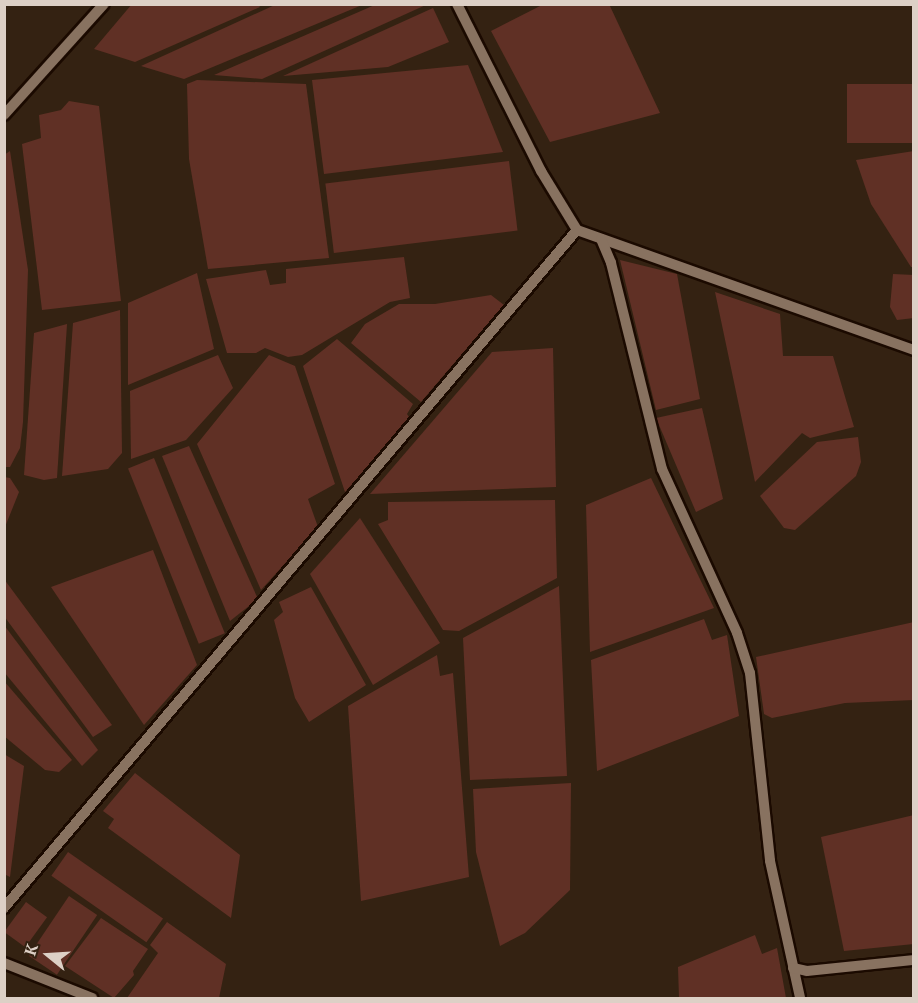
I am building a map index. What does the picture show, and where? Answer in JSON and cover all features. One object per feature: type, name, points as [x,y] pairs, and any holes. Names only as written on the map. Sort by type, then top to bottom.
[{"type":"street","points":[[4,115],[104,4]]},
{"type":"street","points":[[457,4],[541,171],[577,231],[914,350]]},
{"type":"street","points":[[4,908],[577,231]]},
{"type":"street","points":[[601,239],[610,263],[662,469],[737,633],[750,673],[762,810],[800,999]]},
{"type":"street","points":[[793,968],[807,970],[914,960]]},
{"type":"street","points":[[4,963],[92,999]]},
{"type":"building","points":[[132,4],[258,4],[260,7],[135,62],[94,49]]},
{"type":"building","points":[[277,4],[362,5],[184,79],[141,66]]},
{"type":"building","points":[[377,4],[428,4],[262,79],[214,75]]},
{"type":"building","points":[[544,4],[609,4],[660,113],[550,142],[491,31]]},
{"type":"building","points":[[433,8],[449,42],[388,67],[283,76]]},
{"type":"building","points":[[468,65],[503,152],[324,174],[312,80]]},
{"type":"building","points":[[197,80],[306,84],[329,258],[208,269],[189,159],[187,84]]},
{"type":"building","points":[[847,84],[914,84],[914,143],[847,143]]},
{"type":"building","points":[[69,101],[99,106],[121,301],[42,310],[22,144],[41,138],[39,115],[61,110]]},
{"type":"building","points":[[10,151],[28,270],[23,422],[20,448],[10,467],[4,467],[4,155]]},
{"type":"building","points":[[914,151],[914,267],[911,267],[871,204],[856,160]]},
{"type":"building","points":[[509,161],[518,230],[334,253],[325,184]]},
{"type":"building","points":[[404,257],[410,298],[390,302],[302,355],[288,357],[265,348],[256,353],[227,353],[206,279],[266,270],[270,285],[286,283],[286,269]]},
{"type":"building","points":[[620,260],[677,274],[700,399],[656,410]]},
{"type":"building","points":[[197,273],[214,349],[128,385],[128,303]]},
{"type":"building","points":[[893,274],[914,275],[914,318],[897,320],[890,307]]},
{"type":"building","points":[[715,292],[780,314],[783,356],[833,356],[854,427],[810,438],[802,433],[755,482]]},
{"type":"building","points":[[491,295],[504,305],[421,402],[351,343],[365,324],[399,304],[435,304]]},
{"type":"building","points":[[120,310],[122,453],[108,469],[62,476],[73,323]]},
{"type":"building","points":[[67,324],[57,478],[44,480],[24,475],[34,333]]},
{"type":"building","points":[[337,339],[413,404],[407,414],[411,420],[345,492],[303,366]]},
{"type":"building","points":[[553,348],[556,487],[370,494],[492,352]]},
{"type":"building","points":[[218,355],[233,388],[186,440],[131,459],[130,391]]},
{"type":"building","points":[[269,355],[295,366],[335,484],[308,499],[318,527],[261,590],[197,444]]},
{"type":"building","points":[[702,408],[723,499],[696,512],[656,418]]},
{"type":"building","points":[[858,437],[861,462],[856,476],[795,530],[784,528],[760,496],[817,442]]},
{"type":"building","points":[[189,446],[258,599],[230,621],[162,456]]},
{"type":"building","points":[[154,458],[225,633],[199,644],[128,468]]},
{"type":"building","points":[[4,477],[10,478],[19,492],[5,527]]},
{"type":"building","points":[[651,478],[714,608],[590,652],[586,505]]},
{"type":"building","points":[[555,500],[557,578],[459,631],[443,630],[378,524],[388,520],[388,502]]},
{"type":"building","points":[[360,518],[440,643],[373,685],[310,574]]},
{"type":"building","points":[[153,550],[197,665],[144,725],[51,587]]},
{"type":"building","points":[[4,579],[112,725],[93,737],[4,616]]},
{"type":"building","points":[[559,586],[567,776],[470,780],[463,638]]},
{"type":"building","points":[[311,587],[366,685],[309,722],[295,698],[274,620],[283,612],[279,602]]},
{"type":"building","points":[[704,619],[712,640],[727,635],[739,716],[597,771],[591,660]]},
{"type":"building","points":[[914,622],[914,700],[845,703],[772,718],[764,714],[756,657]]},
{"type":"building","points":[[4,625],[98,750],[82,766],[4,672]]},
{"type":"building","points":[[437,655],[440,676],[453,673],[469,877],[361,901],[348,706]]},
{"type":"building","points":[[4,681],[72,760],[59,772],[45,770],[4,736]]},
{"type":"building","points":[[4,754],[24,766],[10,877],[4,874]]},
{"type":"building","points":[[135,773],[240,855],[231,918],[108,828],[114,819],[103,811]]},
{"type":"building","points":[[571,783],[570,890],[525,933],[500,946],[476,852],[473,789]]},
{"type":"building","points":[[914,815],[914,944],[844,951],[821,837]]},
{"type":"building","points":[[68,852],[163,919],[146,942],[51,876]]},
{"type":"building","points":[[69,896],[97,915],[57,975],[29,956]]},
{"type":"building","points":[[26,902],[47,917],[25,947],[4,932]]},
{"type":"building","points":[[101,918],[148,949],[133,971],[134,975],[114,998],[65,966]]},
{"type":"building","points":[[167,922],[226,964],[219,998],[127,998],[158,953],[150,945]]},
{"type":"building","points":[[755,935],[762,954],[777,948],[786,998],[679,998],[678,967]]}]
